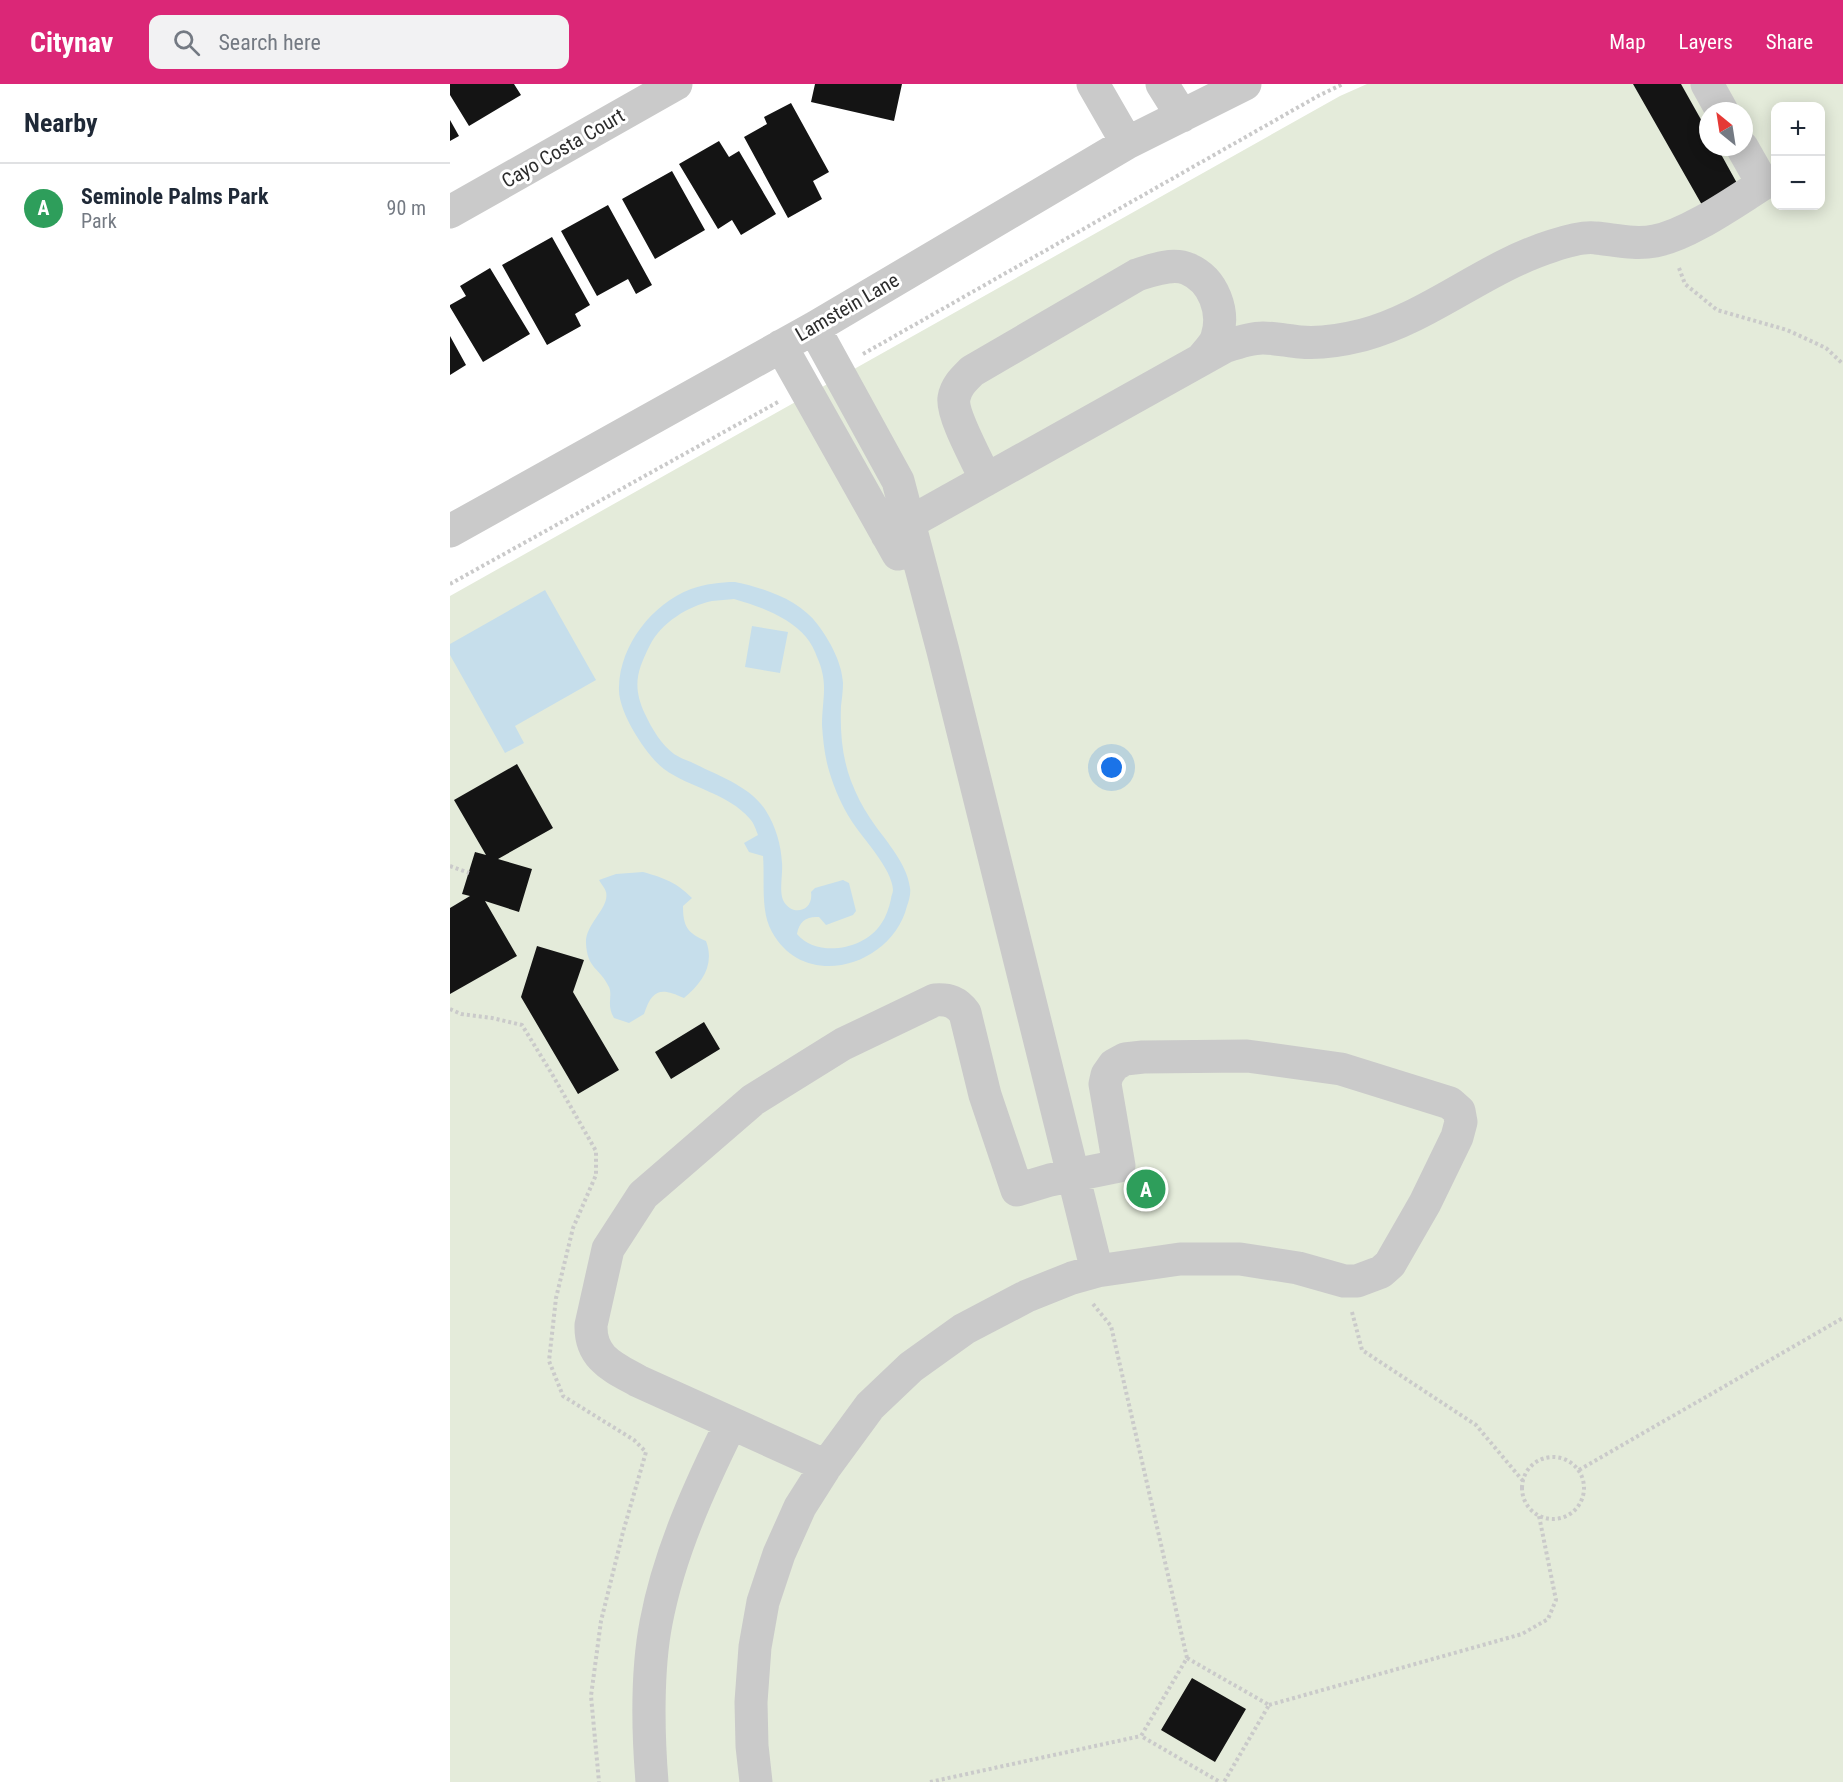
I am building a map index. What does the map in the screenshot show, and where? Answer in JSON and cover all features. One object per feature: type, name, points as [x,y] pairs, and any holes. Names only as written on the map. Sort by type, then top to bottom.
[{"type":"street","name":"Cayo Costa Court","points":[[450,212],[676,84]]},
{"type":"street","points":[[1093,84],[1127,143]]},
{"type":"street","points":[[1162,84],[1182,116]]},
{"type":"street","name":"Lamstein Lane","points":[[450,531],[814,328],[1127,143],[1245,84]]},
{"type":"street","points":[[1707,84],[1717,102]]},
{"type":"street","points":[[898,528],[1224,347],[1263,338],[1302,343],[1361,336],[1417,314],[1524,257],[1552,246],[1594,237],[1637,243],[1667,238],[1763,184],[1747,156]]},
{"type":"street","points":[[986,480],[955,413],[954,398],[960,383],[972,371],[1137,275],[1170,267],[1188,269],[1206,281],[1217,302],[1221,318],[1217,340],[1200,360]]},
{"type":"street","points":[[814,328],[898,481],[898,528]]},
{"type":"street","points":[[781,346],[804,387],[898,528],[943,651],[1073,1175],[1084,1274]]},
{"type":"street","points":[[756,1782],[751,1702],[755,1647],[764,1602],[779,1554],[800,1508],[826,1466],[870,1406],[911,1367],[963,1329],[1027,1296],[1084,1274],[1179,1259],[1240,1259],[1298,1268],[1344,1281],[1357,1281],[1380,1272],[1390,1264],[1425,1203],[1457,1137],[1461,1122],[1459,1111],[1450,1103],[1341,1069],[1247,1056],[1125,1059],[1114,1065],[1107,1075],[1105,1084],[1119,1166],[1050,1180],[1017,1190],[985,1095],[965,1013],[958,1004],[945,999],[935,1000],[843,1044],[753,1100],[643,1195],[608,1249],[591,1325],[591,1336],[595,1346],[609,1365],[639,1381],[826,1466]]},
{"type":"street","points":[[652,1782],[649,1746],[651,1673],[656,1624],[670,1566],[700,1486],[731,1423]]},
{"type":"path","points":[[837,368],[1343,84]]},
{"type":"path","points":[[1667,238],[1685,284],[1717,310],[1786,330],[1826,348],[1843,364]]},
{"type":"path","points":[[450,584],[804,387]]},
{"type":"path","points":[[450,867],[469,873]]},
{"type":"path","points":[[1084,1274],[1111,1326],[1187,1658],[1141,1736]]},
{"type":"path","points":[[1344,1281],[1362,1350],[1476,1425],[1523,1481]]},
{"type":"path","points":[[1579,1470],[1843,1318]]},
{"type":"path","points":[[1563,1458],[1579,1470],[1585,1489],[1577,1508],[1569,1515],[1549,1519],[1539,1516],[1530,1509],[1522,1491],[1523,1481],[1533,1464],[1542,1459],[1563,1458]]},
{"type":"path","points":[[930,1782],[1141,1736],[1222,1782],[1269,1705],[1522,1634],[1548,1619],[1556,1600],[1539,1516]]},
{"type":"path","points":[[1187,1658],[1269,1705]]},
{"type":"green space","points":[[1367,84],[1843,84],[1843,1782],[450,1782],[450,596],[1340,96]]},
{"type":"water","points":[[735,582],[781,596],[791,602],[810,616],[827,638],[838,660],[842,675],[841,735],[848,772],[862,804],[894,851],[908,878],[910,897],[898,927],[884,944],[866,956],[846,964],[825,966],[805,962],[787,951],[768,924],[764,895],[763,856],[749,852],[744,843],[758,835],[753,822],[731,803],[664,769],[636,735],[621,703],[619,687],[625,656],[632,641],[651,616],[663,605],[691,589]],"holes":[[[734,599],[773,613],[799,630],[813,647],[821,667],[824,691],[822,731],[828,768],[848,815],[888,872],[893,890],[883,921],[864,940],[852,945],[840,948],[816,946],[806,942],[797,934],[802,923],[811,917],[819,917],[826,925],[853,915],[856,911],[849,883],[843,880],[815,888],[811,892],[811,899],[806,908],[791,909],[783,900],[779,843],[773,823],[766,811],[742,788],[669,750],[654,731],[641,704],[637,687],[639,671],[650,645],[661,630],[685,611],[703,603]]]},
{"type":"water","points":[[545,590],[596,680],[515,726],[524,743],[505,753],[450,655],[450,644]]},
{"type":"water","points":[[752,626],[788,632],[780,673],[745,667]]},
{"type":"water","points":[[643,872],[669,881],[692,898],[683,906],[685,924],[690,932],[706,941],[709,958],[701,980],[684,998],[669,992],[658,993],[650,999],[644,1014],[629,1023],[614,1018],[610,1009],[609,987],[591,963],[586,943],[589,929],[606,898],[605,890],[599,880],[616,874]]},
{"type":"building","points":[[450,84],[514,84],[521,95],[469,126],[450,95]]},
{"type":"building","points":[[815,84],[902,84],[894,121],[811,102]]},
{"type":"building","points":[[1633,84],[1681,84],[1699,116],[1699,156],[1722,156],[1738,185],[1702,205]]},
{"type":"building","points":[[791,103],[829,172],[813,181],[822,199],[788,218],[744,137],[767,124],[764,117]]},
{"type":"building","points":[[450,120],[459,136],[450,141]]},
{"type":"building","points":[[719,141],[729,157],[739,151],[776,214],[741,235],[732,220],[718,229],[679,164]]},
{"type":"building","points":[[672,171],[705,230],[655,259],[622,199]]},
{"type":"building","points":[[608,205],[652,285],[636,294],[628,279],[597,296],[561,231]]},
{"type":"building","points":[[552,237],[590,305],[575,314],[581,326],[547,345],[502,265]]},
{"type":"building","points":[[490,268],[530,334],[483,362],[450,305],[466,296],[460,286]]},
{"type":"building","points":[[450,336],[466,365],[450,375]]},
{"type":"building","points":[[517,764],[553,828],[498,859],[532,869],[519,912],[485,901],[517,956],[450,994],[450,908],[470,896],[462,894],[475,852],[486,855],[454,800]]},
{"type":"building","points":[[537,946],[584,960],[573,992],[619,1070],[578,1094],[521,997]]},
{"type":"building","points":[[704,1022],[720,1049],[671,1079],[655,1052]]},
{"type":"building","points":[[1192,1678],[1246,1709],[1215,1762],[1161,1730]]},
{"type":"place","name":"Seminole Palms Park","points":[[1146,1189]]}]
